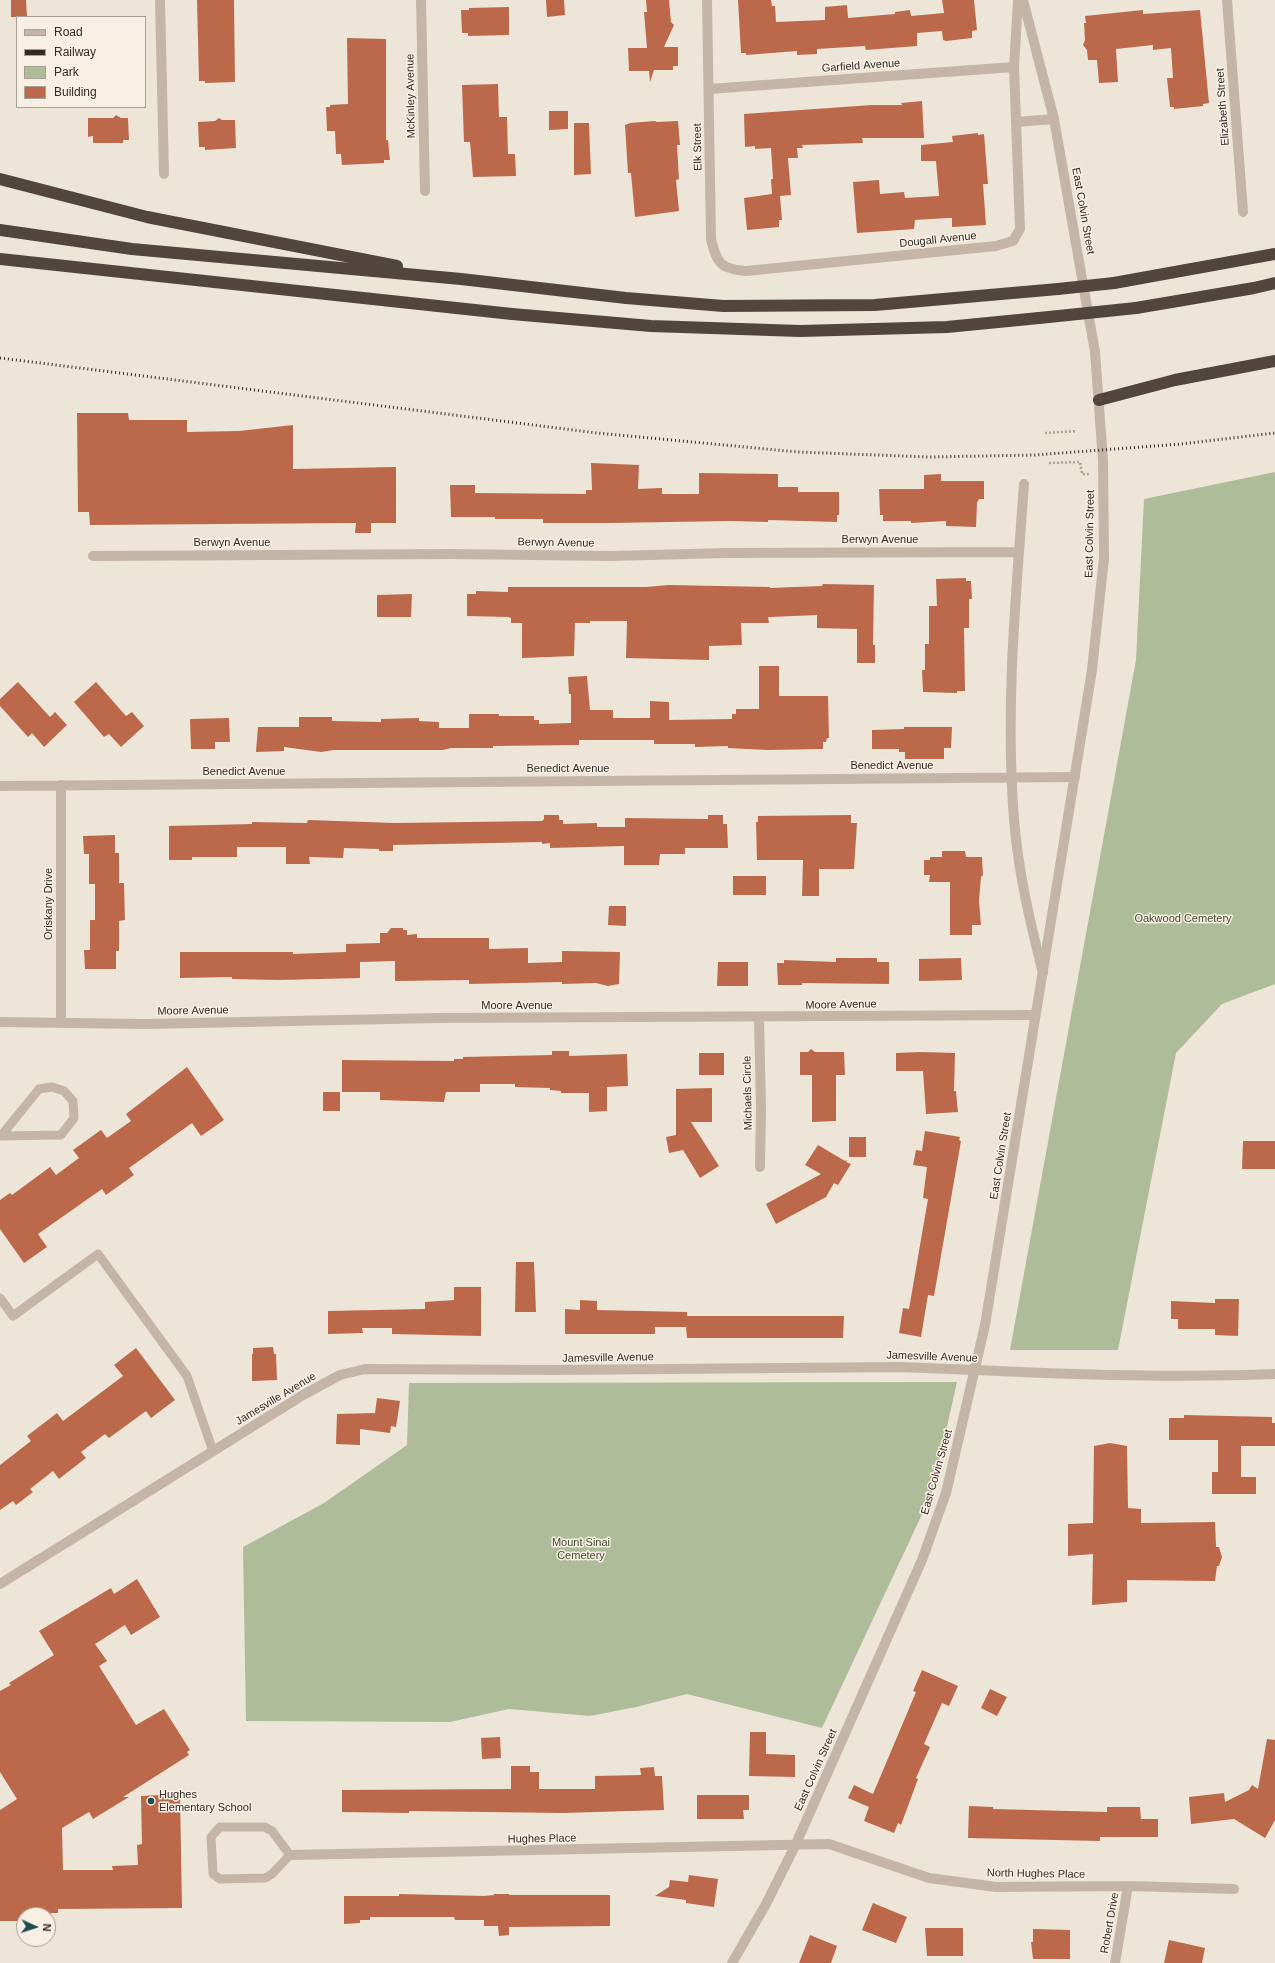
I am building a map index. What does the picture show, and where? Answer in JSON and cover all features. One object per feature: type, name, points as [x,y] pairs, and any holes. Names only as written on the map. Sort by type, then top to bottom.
[{"type":"highway","points":[[0,179],[147,217],[461,279]]},
{"type":"highway","points":[[0,230],[132,249],[461,279],[626,298],[723,306],[875,305],[1058,289],[1114,283],[1275,254]]},
{"type":"highway","points":[[0,259],[505,313],[650,326],[816,330],[947,327],[1039,318],[1136,308],[1275,283]]},
{"type":"highway","points":[[1099,400],[1175,380],[1275,361]]},
{"type":"street","points":[[160,0],[164,174]]},
{"type":"street","name":"McKinley Avenue","points":[[421,0],[425,191]]},
{"type":"street","name":"Elk Street","points":[[707,0],[711,239],[716,259],[722,265],[731,270],[746,271]]},
{"type":"street","points":[[1018,0],[1014,67],[1016,122],[1054,119]]},
{"type":"street","name":"East Colvin Street","points":[[732,1963],[766,1904],[794,1846],[922,1560],[946,1493],[976,1370],[985,1325],[1092,670],[1104,558],[1103,461],[1095,352],[1054,119],[1023,0]]},
{"type":"street","name":"Elizabeth Street","points":[[1227,0],[1243,212]]},
{"type":"street","name":"Garfield Avenue","points":[[709,89],[1014,67]]},
{"type":"street","name":"Dougall Avenue","points":[[746,271],[996,246],[1013,241],[1020,229],[1016,122]]},
{"type":"street","name":"East Colvin Street","points":[[1024,484],[1012,696],[1012,778],[1014,820],[1022,888],[1043,973]]},
{"type":"street","name":"Berwyn Avenue","points":[[93,556],[451,554],[611,556],[734,553],[1019,552]]},
{"type":"street","name":"Benedict Avenue","points":[[0,786],[1075,777]]},
{"type":"street","name":"Oriskany Drive","points":[[61,785],[61,1023]]},
{"type":"street","name":"Moore Avenue","points":[[0,1022],[145,1024],[438,1018],[759,1018],[1035,1015]]},
{"type":"street","name":"Michaels Circle","points":[[759,1018],[761,1108],[760,1168]]},
{"type":"street","name":"Jamesville Avenue","points":[[0,1584],[303,1395],[340,1375],[365,1369],[554,1370],[899,1367],[1064,1374],[1221,1376],[1275,1374]]},
{"type":"street","name":"North Hughes Place","points":[[794,1846],[829,1844],[929,1878],[996,1887],[1128,1886],[1234,1889]]},
{"type":"street","name":"Hughes Place","points":[[290,1855],[794,1846]]},
{"type":"street","name":"Robert Drive","points":[[1115,1963],[1128,1886]]},
{"type":"lane","points":[[52,1087],[64,1091],[73,1102],[74,1118],[61,1135],[1,1136],[39,1089],[52,1087]]},
{"type":"lane","points":[[0,1298],[14,1316],[98,1254],[187,1376],[213,1451]]},
{"type":"lane","points":[[265,1826],[272,1831],[290,1855],[272,1874],[265,1878],[220,1879],[213,1874],[211,1837],[220,1827],[265,1826]]},
{"type":"path","points":[[1046,433],[1077,431]]},
{"type":"path","points":[[1049,463],[1080,462],[1082,474]]},
{"type":"green space","name":"Oakwood Cemetery","points":[[1275,472],[1275,984],[1222,1004],[1176,1053],[1118,1350],[1010,1350],[1136,660],[1144,499]]},
{"type":"green space","name":"Mount Sinai Cemetery","points":[[957,1382],[932,1493],[822,1728],[687,1694],[636,1707],[590,1716],[509,1709],[450,1722],[246,1721],[243,1547],[324,1503],[407,1445],[409,1383]]},
{"type":"building","points":[[11,0],[26,0],[27,16],[11,17]]},
{"type":"building","points":[[197,0],[234,0],[235,82],[205,83],[205,81],[199,81]]},
{"type":"building","points":[[546,0],[564,0],[565,15],[547,17]]},
{"type":"building","points":[[646,0],[669,0],[671,22],[674,25],[664,47],[678,47],[678,66],[673,66],[673,70],[654,70],[650,82],[649,71],[629,71],[628,48],[647,48],[644,12],[647,12]]},
{"type":"building","points":[[738,0],[771,0],[772,6],[775,6],[776,22],[825,20],[825,7],[847,5],[848,18],[895,14],[895,12],[910,10],[911,16],[944,13],[942,0],[974,0],[977,30],[972,31],[972,38],[946,41],[943,40],[942,31],[917,33],[917,46],[866,50],[865,46],[817,49],[817,54],[797,55],[797,51],[746,55],[746,53],[741,53]]},
{"type":"building","points":[[509,7],[509,35],[468,36],[468,33],[462,33],[461,10],[469,10],[469,8]]},
{"type":"building","points":[[1143,10],[1143,14],[1200,10],[1209,103],[1203,104],[1203,106],[1174,109],[1174,107],[1170,107],[1167,78],[1173,78],[1171,48],[1153,50],[1153,45],[1116,49],[1118,82],[1099,83],[1097,60],[1088,60],[1087,50],[1083,45],[1085,40],[1085,16]]},
{"type":"building","points":[[347,38],[386,39],[386,140],[388,140],[390,160],[384,160],[384,163],[342,165],[341,154],[336,154],[335,131],[327,131],[326,107],[330,107],[330,105],[348,104]]},
{"type":"building","points":[[498,84],[499,117],[507,117],[508,154],[515,154],[516,176],[473,177],[470,142],[464,142],[462,85]]},
{"type":"building","points":[[922,101],[924,138],[862,138],[863,143],[802,145],[803,148],[797,148],[798,158],[788,158],[791,195],[780,196],[782,220],[779,220],[779,227],[747,230],[744,198],[772,194],[771,179],[773,179],[771,148],[755,149],[755,146],[745,147],[744,114],[872,105],[902,105],[901,103]]},
{"type":"building","points":[[549,111],[568,111],[568,129],[549,130]]},
{"type":"building","points":[[116,115],[121,118],[128,118],[129,140],[123,140],[123,143],[93,143],[93,136],[88,137],[88,118],[113,118]]},
{"type":"building","points":[[219,118],[222,120],[235,120],[236,148],[205,150],[205,147],[199,147],[198,122],[215,121]]},
{"type":"building","points":[[678,121],[680,145],[677,145],[679,179],[676,180],[679,211],[635,217],[631,173],[628,173],[625,125],[630,123]]},
{"type":"building","points":[[574,123],[589,123],[591,174],[574,175]]},
{"type":"building","points":[[978,133],[978,135],[984,134],[988,184],[983,184],[986,225],[952,227],[952,218],[947,218],[915,220],[914,229],[857,233],[853,182],[879,180],[880,194],[904,192],[905,198],[939,196],[936,161],[921,161],[921,145],[953,142],[952,136]]},
{"type":"building","points":[[77,413],[128,413],[129,420],[187,420],[187,432],[239,431],[293,425],[293,469],[396,467],[396,523],[371,523],[371,533],[355,533],[356,523],[90,525],[89,512],[78,512]]},
{"type":"building","points":[[591,463],[639,465],[638,489],[662,488],[662,494],[699,494],[699,473],[778,474],[778,487],[798,487],[798,492],[839,492],[839,515],[837,515],[837,522],[768,520],[768,522],[543,523],[543,519],[451,517],[450,485],[475,485],[475,493],[586,494],[586,490],[592,490]]},
{"type":"building","points":[[941,474],[941,481],[984,481],[984,499],[979,499],[977,503],[976,527],[946,526],[946,521],[911,523],[911,521],[883,521],[883,515],[880,515],[879,489],[924,489],[924,475]]},
{"type":"building","points":[[966,578],[966,581],[971,581],[972,599],[969,599],[969,628],[964,628],[965,691],[957,691],[957,693],[923,692],[922,670],[925,670],[925,644],[929,644],[929,606],[937,606],[936,579]]},
{"type":"building","points":[[823,584],[874,585],[873,645],[875,645],[875,663],[857,663],[857,629],[817,628],[817,615],[768,617],[769,623],[741,623],[742,645],[709,646],[709,660],[626,658],[627,621],[590,621],[590,623],[575,623],[574,656],[522,658],[522,623],[511,623],[511,618],[508,617],[467,616],[467,594],[476,594],[476,591],[508,592],[508,587],[646,587],[669,585],[770,588],[822,586]]},
{"type":"building","points":[[412,594],[411,617],[377,617],[377,595]]},
{"type":"building","points":[[759,666],[779,666],[779,696],[828,696],[829,738],[827,738],[826,742],[823,742],[823,749],[767,750],[728,748],[728,746],[695,747],[695,744],[654,744],[654,740],[579,740],[579,745],[493,746],[493,748],[451,748],[443,750],[334,750],[321,752],[284,747],[284,751],[256,752],[258,727],[299,727],[299,717],[332,717],[332,721],[381,722],[381,719],[419,718],[419,721],[439,722],[439,728],[469,728],[469,714],[534,716],[534,720],[539,720],[539,724],[571,723],[571,694],[569,694],[568,677],[587,676],[590,710],[613,710],[613,718],[650,718],[650,701],[669,702],[669,720],[732,719],[732,714],[736,714],[736,709],[759,709]]},
{"type":"building","points":[[18,682],[50,717],[55,712],[67,725],[44,747],[32,733],[28,737],[0,706],[0,699]]},
{"type":"building","points":[[96,682],[126,716],[132,712],[144,726],[121,747],[109,734],[104,737],[74,702]]},
{"type":"building","points":[[229,718],[230,742],[215,742],[215,749],[191,749],[190,719]]},
{"type":"building","points":[[904,727],[952,727],[951,748],[944,748],[944,759],[905,759],[905,752],[899,752],[899,749],[872,749],[872,730],[904,729]]},
{"type":"building","points":[[544,815],[559,815],[559,820],[563,820],[563,824],[597,823],[597,827],[625,827],[625,818],[708,819],[708,815],[723,815],[723,824],[727,824],[728,848],[685,848],[685,854],[660,854],[659,865],[624,865],[624,846],[550,848],[550,843],[542,844],[542,842],[393,845],[393,851],[344,848],[343,858],[309,857],[310,864],[286,864],[286,847],[237,847],[237,857],[192,857],[192,860],[169,860],[169,826],[252,824],[252,822],[307,823],[308,820],[395,823],[542,821],[544,819]]},
{"type":"building","points":[[851,815],[851,823],[857,823],[854,869],[819,869],[819,896],[802,896],[803,860],[757,860],[756,822],[758,822],[758,816]]},
{"type":"building","points":[[115,835],[115,853],[119,853],[119,883],[124,883],[125,920],[119,921],[119,951],[116,951],[116,969],[85,969],[84,950],[90,950],[90,920],[95,920],[95,884],[89,884],[89,854],[84,854],[83,836]]},
{"type":"building","points":[[942,851],[965,851],[966,857],[982,857],[983,875],[981,877],[979,901],[981,925],[972,925],[972,935],[950,935],[950,882],[929,882],[930,875],[924,875],[924,860],[930,860],[930,857],[942,857]]},
{"type":"building","points":[[733,876],[766,876],[766,895],[733,895]]},
{"type":"building","points":[[609,906],[626,906],[626,926],[608,925]]},
{"type":"building","points":[[391,928],[403,928],[403,930],[407,930],[407,935],[417,934],[417,938],[489,938],[489,949],[528,948],[528,963],[562,962],[562,951],[620,952],[619,984],[608,986],[596,983],[562,984],[562,982],[469,984],[469,980],[395,981],[395,961],[360,962],[360,978],[280,980],[232,979],[232,977],[180,978],[180,952],[293,952],[293,954],[346,952],[346,944],[380,943],[380,933],[387,933]]},
{"type":"building","points":[[836,958],[877,958],[877,962],[889,962],[889,984],[802,983],[802,985],[778,985],[777,963],[784,963],[784,960],[836,962]]},
{"type":"building","points":[[961,958],[962,980],[919,981],[919,959]]},
{"type":"building","points":[[718,962],[748,962],[748,986],[717,986]]},
{"type":"building","points":[[811,1049],[815,1052],[844,1052],[845,1075],[836,1075],[836,1121],[812,1122],[812,1075],[800,1075],[800,1052],[808,1052]]},
{"type":"building","points":[[552,1051],[569,1051],[569,1056],[627,1054],[628,1086],[607,1087],[607,1111],[589,1112],[589,1093],[561,1093],[561,1091],[550,1090],[550,1088],[515,1087],[515,1084],[480,1084],[480,1092],[446,1092],[444,1102],[380,1100],[380,1092],[342,1092],[342,1060],[454,1061],[454,1059],[463,1059],[463,1057],[552,1055]]},
{"type":"building","points":[[699,1053],[724,1053],[724,1075],[699,1075]]},
{"type":"building","points":[[896,1053],[955,1053],[954,1091],[956,1091],[958,1112],[926,1114],[923,1071],[896,1071]]},
{"type":"building","points":[[187,1067],[224,1120],[201,1136],[192,1123],[129,1168],[134,1175],[106,1195],[102,1189],[38,1234],[47,1247],[24,1263],[0,1229],[0,1200],[10,1193],[12,1195],[50,1167],[56,1175],[79,1158],[73,1150],[101,1130],[107,1138],[131,1121],[126,1114]]},
{"type":"building","points":[[712,1088],[712,1122],[691,1122],[719,1166],[700,1178],[683,1150],[669,1153],[666,1137],[676,1135],[676,1089]]},
{"type":"building","points":[[323,1092],[340,1092],[340,1111],[323,1111]]},
{"type":"building","points":[[925,1131],[960,1137],[959,1140],[961,1141],[934,1296],[928,1295],[921,1337],[899,1333],[903,1308],[909,1309],[928,1199],[923,1198],[927,1167],[913,1165],[916,1150],[922,1151]]},
{"type":"building","points":[[849,1137],[866,1137],[866,1157],[849,1157]]},
{"type":"building","points":[[1243,1141],[1275,1141],[1275,1169],[1242,1169]]},
{"type":"building","points":[[818,1145],[845,1161],[847,1160],[846,1162],[851,1164],[838,1185],[834,1183],[826,1197],[776,1224],[766,1204],[821,1174],[805,1165]]},
{"type":"building","points":[[516,1262],[534,1262],[536,1312],[515,1312]]},
{"type":"building","points":[[454,1287],[481,1287],[481,1336],[392,1334],[392,1328],[362,1328],[363,1333],[328,1334],[328,1311],[425,1309],[425,1302],[454,1300]]},
{"type":"building","points":[[1215,1299],[1239,1299],[1238,1336],[1215,1335],[1215,1329],[1178,1329],[1178,1319],[1171,1319],[1171,1301],[1215,1303]]},
{"type":"building","points":[[580,1300],[597,1301],[597,1310],[687,1312],[687,1316],[844,1316],[843,1338],[687,1338],[686,1327],[655,1327],[655,1334],[565,1334],[565,1309],[580,1310]]},
{"type":"building","points":[[273,1347],[274,1354],[276,1354],[277,1380],[252,1381],[253,1348]]},
{"type":"building","points":[[136,1348],[175,1400],[151,1418],[146,1411],[109,1438],[105,1434],[81,1452],[86,1458],[59,1479],[53,1471],[30,1489],[33,1492],[16,1505],[13,1501],[0,1510],[0,1465],[31,1441],[27,1436],[57,1413],[63,1421],[123,1376],[114,1365]]},
{"type":"building","points":[[377,1398],[400,1401],[396,1427],[391,1426],[390,1433],[360,1429],[360,1445],[336,1444],[337,1414],[375,1413]]},
{"type":"building","points":[[1184,1415],[1272,1417],[1272,1423],[1275,1423],[1275,1446],[1241,1446],[1241,1477],[1256,1477],[1256,1494],[1212,1494],[1212,1472],[1218,1472],[1218,1440],[1169,1440],[1169,1418],[1184,1418]]},
{"type":"building","points":[[1110,1443],[1127,1446],[1128,1508],[1141,1509],[1141,1523],[1215,1522],[1216,1547],[1219,1547],[1222,1557],[1219,1566],[1217,1566],[1215,1581],[1127,1580],[1127,1602],[1092,1605],[1093,1554],[1068,1556],[1068,1524],[1093,1523],[1094,1446]]},
{"type":"building","points":[[137,1579],[160,1617],[131,1635],[125,1625],[95,1644],[107,1661],[99,1666],[136,1725],[164,1709],[190,1750],[187,1752],[189,1755],[123,1797],[129,1797],[93,1819],[89,1812],[62,1828],[63,1870],[113,1870],[112,1866],[138,1865],[137,1845],[142,1844],[141,1796],[180,1794],[182,1908],[58,1909],[58,1913],[56,1913],[56,1907],[16,1907],[16,1921],[0,1921],[0,1810],[17,1799],[0,1772],[0,1691],[11,1685],[9,1683],[54,1655],[39,1631],[111,1588],[114,1594]]},
{"type":"building","points":[[922,1670],[958,1686],[949,1706],[942,1703],[924,1744],[930,1747],[916,1778],[918,1779],[901,1825],[898,1823],[894,1833],[864,1821],[869,1807],[848,1798],[854,1785],[873,1794],[916,1692],[913,1691]]},
{"type":"building","points":[[990,1689],[1007,1697],[997,1716],[981,1708]]},
{"type":"building","points":[[750,1732],[766,1732],[766,1754],[795,1755],[795,1777],[749,1776]]},
{"type":"building","points":[[500,1737],[501,1758],[482,1759],[481,1738]]},
{"type":"building","points":[[1267,1739],[1275,1740],[1275,1820],[1265,1838],[1234,1819],[1191,1824],[1189,1797],[1224,1793],[1225,1802],[1249,1790],[1252,1785],[1258,1789]]},
{"type":"building","points":[[511,1766],[530,1766],[530,1772],[539,1772],[539,1789],[595,1789],[595,1776],[641,1775],[640,1768],[654,1767],[655,1776],[662,1776],[664,1810],[563,1813],[409,1811],[409,1813],[342,1812],[342,1790],[511,1789]]},
{"type":"building","points":[[697,1795],[749,1795],[749,1810],[743,1810],[744,1819],[697,1819]]},
{"type":"building","points":[[969,1806],[993,1807],[993,1809],[1107,1812],[1107,1807],[1140,1807],[1141,1819],[1158,1819],[1158,1837],[1100,1837],[1100,1841],[968,1838]]},
{"type":"building","points":[[689,1875],[718,1879],[714,1907],[686,1903],[686,1900],[655,1896],[669,1887],[670,1880],[688,1882]]},
{"type":"building","points":[[399,1894],[484,1896],[494,1894],[610,1895],[610,1926],[509,1927],[509,1935],[499,1936],[498,1926],[484,1926],[484,1920],[455,1920],[454,1917],[370,1917],[370,1920],[360,1920],[360,1923],[344,1924],[344,1896],[399,1896]]},
{"type":"building","points":[[873,1903],[907,1917],[896,1943],[862,1930]]},
{"type":"building","points":[[925,1928],[963,1928],[963,1956],[927,1956]]},
{"type":"building","points":[[1033,1929],[1070,1930],[1070,1959],[1033,1959],[1031,1942],[1033,1942]]},
{"type":"building","points":[[810,1935],[837,1946],[831,1963],[799,1963]]},
{"type":"building","points":[[1169,1940],[1205,1948],[1202,1963],[1164,1963]]},
{"type":"railway","points":[[0,358],[597,433],[798,452],[929,457],[1035,455],[1181,444],[1275,433]]},
{"type":"place","name":"Hughes Elementary School","points":[[151,1801]]}]
